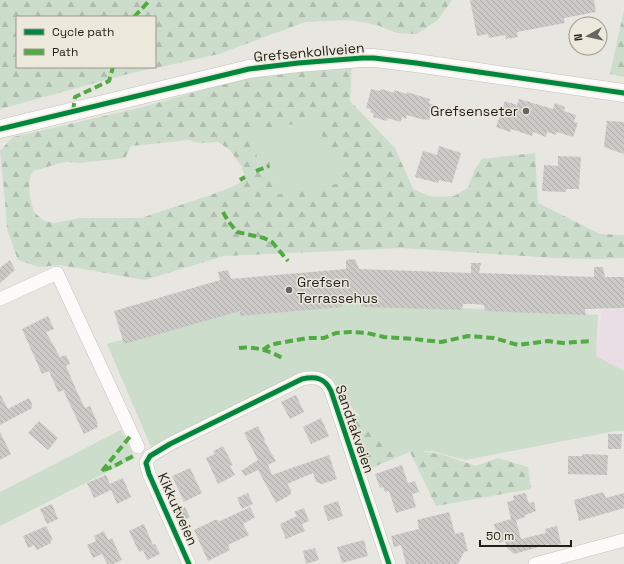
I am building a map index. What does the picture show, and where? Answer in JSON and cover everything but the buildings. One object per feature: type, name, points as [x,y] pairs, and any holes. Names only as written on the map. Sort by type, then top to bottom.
[{"type":"street","name":"Grefsenkollveien","points":[[0,129],[249,69],[348,59],[374,58],[395,60],[624,93]]},
{"type":"street","points":[[0,299],[57,273],[138,447]]},
{"type":"street","name":"Sandtakveien","points":[[146,463],[154,452],[238,410],[302,379],[310,377],[319,378],[329,386],[331,391],[389,564]]},
{"type":"street","name":"Kikkutveien","points":[[146,463],[189,564]]},
{"type":"street","points":[[535,564],[624,540]]},
{"type":"shaded area","points":[[624,309],[624,371],[596,356],[602,310]]},
{"type":"green space","points":[[0,0],[452,0],[438,20],[417,34],[397,33],[377,25],[350,20],[305,22],[219,54],[156,68],[156,16],[16,16],[16,68],[155,68],[0,109]]},
{"type":"green space","points":[[624,10],[624,77],[610,74]]},
{"type":"green space","points":[[352,60],[350,101],[395,148],[413,189],[432,197],[454,196],[468,188],[475,169],[482,159],[535,153],[538,203],[600,234],[624,235],[624,258],[554,258],[401,248],[224,256],[145,280],[60,265],[39,267],[18,260],[7,229],[0,151],[13,137],[139,108],[253,76]],"holes":[[[189,140],[199,143],[218,142],[230,150],[241,166],[246,179],[234,186],[208,196],[141,218],[80,218],[54,223],[44,221],[34,212],[30,198],[29,183],[31,174],[34,171],[60,163],[80,163],[125,158],[131,146]],[[336,151],[276,194],[270,162]]]},
{"type":"green space","points":[[319,120],[325,152],[336,151],[342,183],[276,195],[270,162],[258,164],[253,131]]},
{"type":"green space","points":[[349,302],[598,315],[596,356],[624,371],[624,431],[616,431],[465,460],[432,451],[394,452],[317,371],[151,447],[107,344],[233,309]]},
{"type":"green space","points":[[348,415],[369,417],[410,431],[424,452],[441,454],[476,466],[498,458],[528,467],[531,489],[436,506],[410,452],[366,470]]},
{"type":"green space","points":[[121,430],[135,458],[0,526],[0,492]]},
{"type":"marked path","points":[[135,16],[150,0]]},
{"type":"marked path","points":[[73,111],[75,97],[109,81],[113,68]]},
{"type":"marked path","points":[[256,171],[269,166]]},
{"type":"marked path","points":[[240,180],[245,177]]},
{"type":"marked path","points":[[223,212],[237,232],[264,238],[272,242],[288,261]]},
{"type":"marked path","points":[[263,350],[270,345],[279,343],[308,338],[324,338],[336,333],[350,332],[367,333],[384,337],[441,342],[468,336],[494,338],[518,345],[548,341],[563,343],[591,341]]},
{"type":"marked path","points":[[239,348],[263,350],[284,359]]},
{"type":"marked path","points":[[102,471],[132,434]]},
{"type":"marked path","points":[[104,470],[135,455]]},
{"type":"cycle path","points":[[0,129],[249,69],[298,63],[362,58],[416,63],[624,93]]},
{"type":"cycle path","points":[[189,564],[149,474],[146,463],[150,456],[170,444],[302,379],[312,378],[320,379],[326,383],[331,391],[389,564]]},
{"type":"place","name":"Grefsenseter","points":[[526,111]]},
{"type":"place","name":"Grefsen Terrassehus","points":[[289,290]]}]
